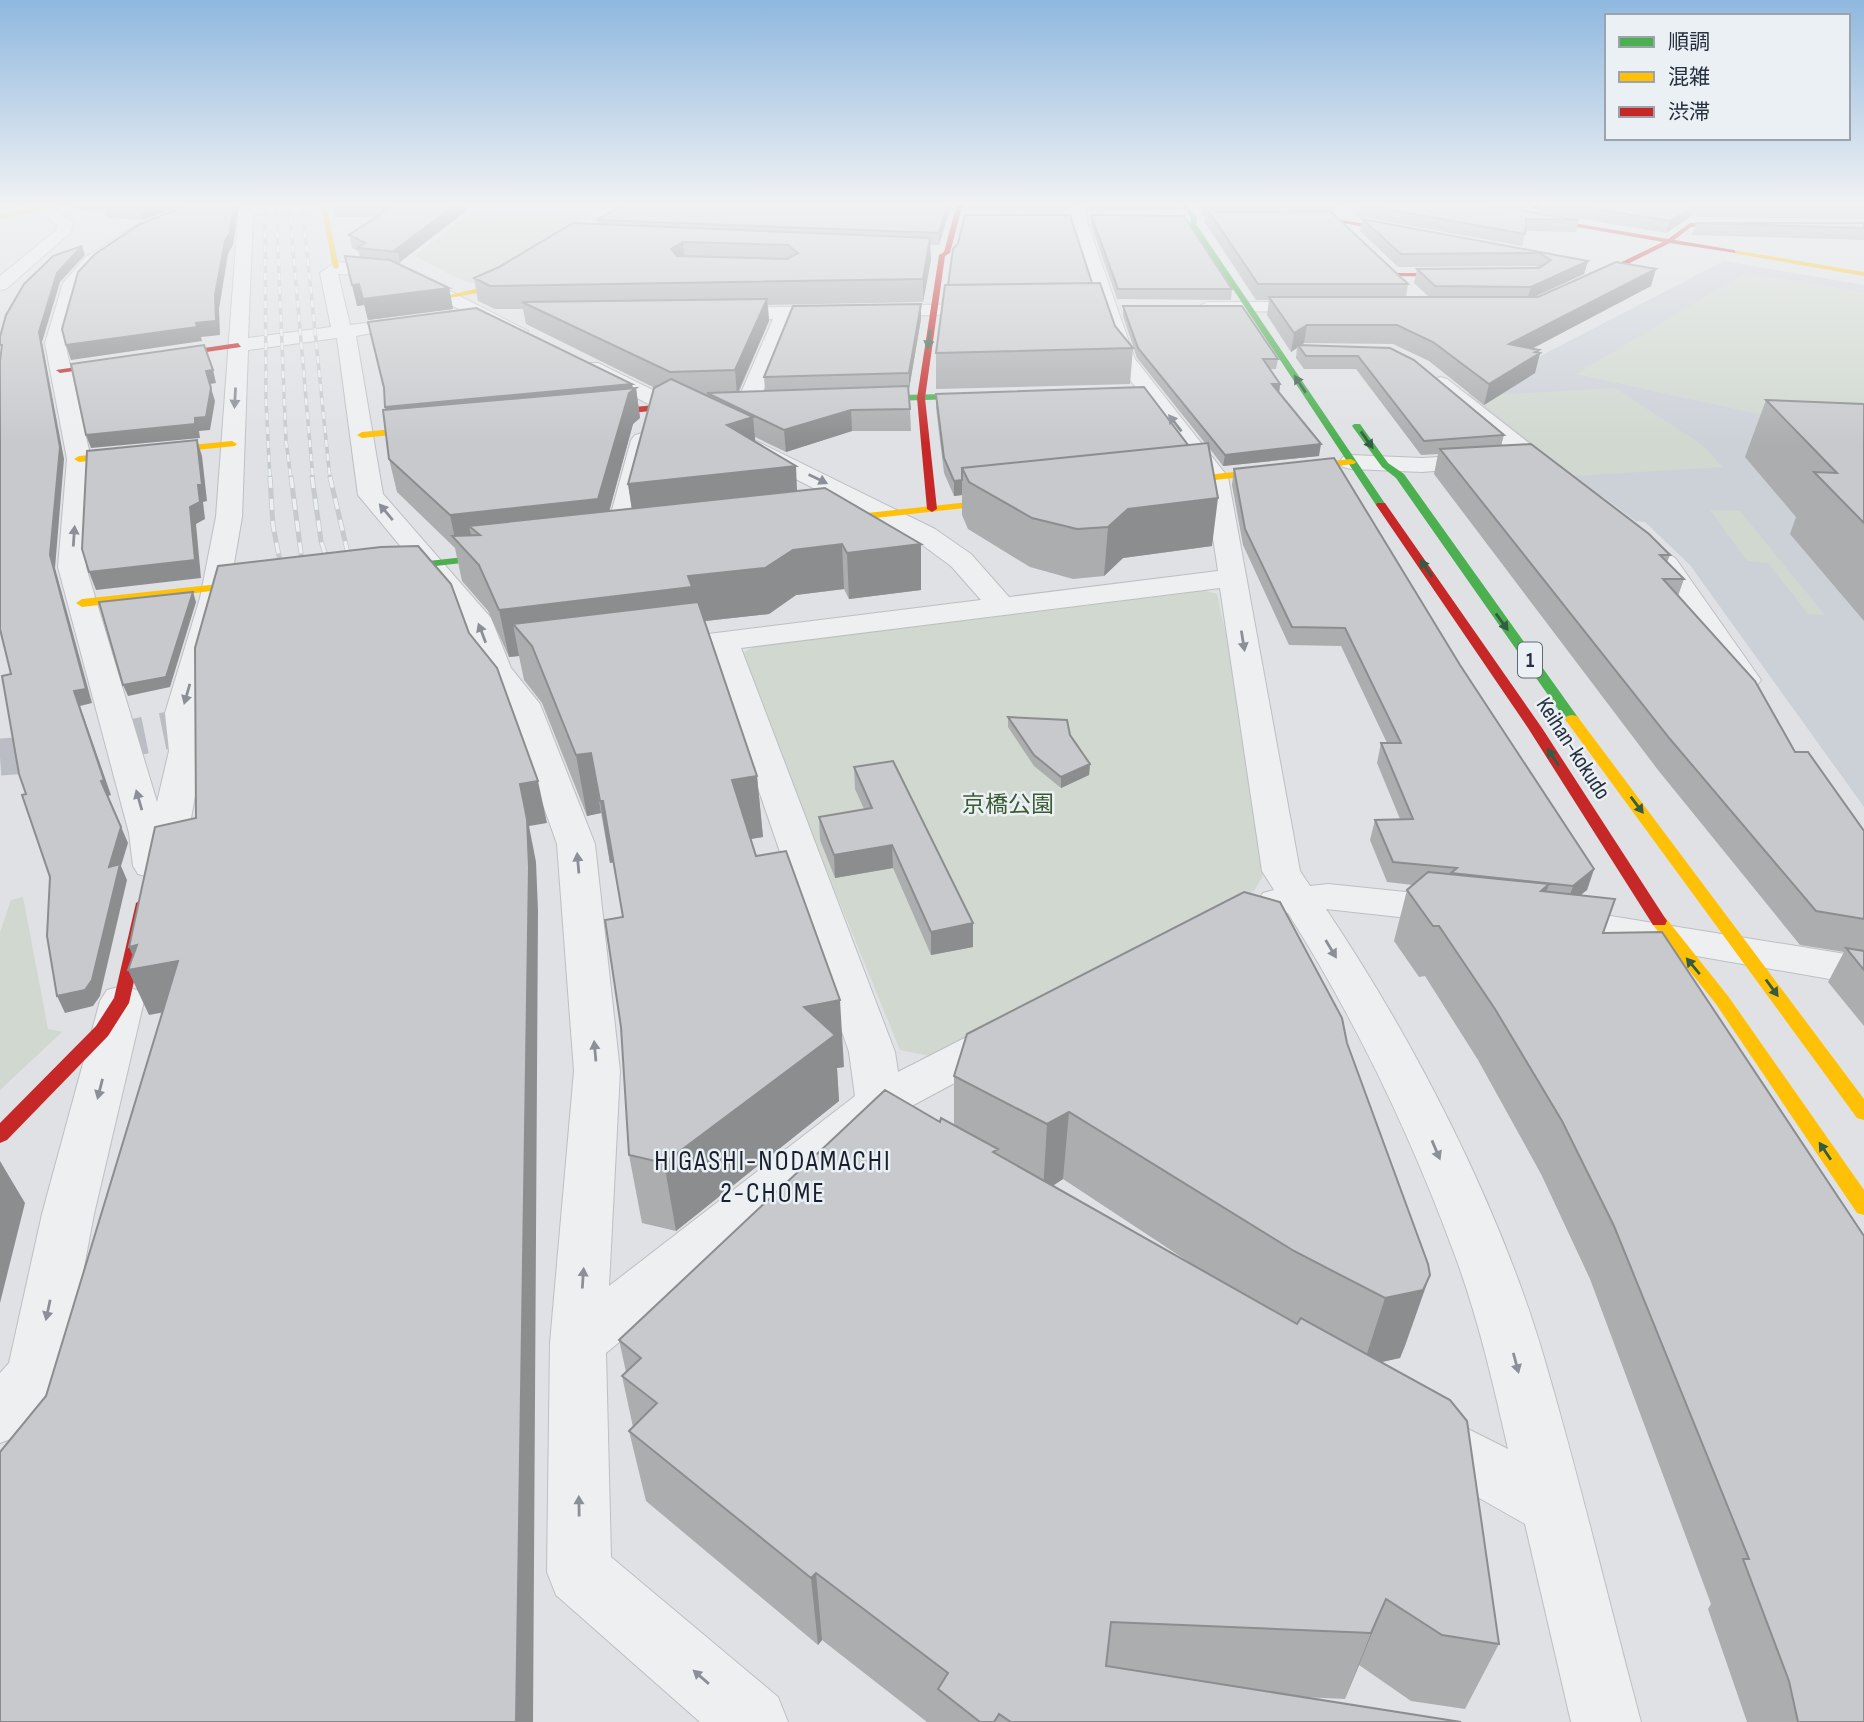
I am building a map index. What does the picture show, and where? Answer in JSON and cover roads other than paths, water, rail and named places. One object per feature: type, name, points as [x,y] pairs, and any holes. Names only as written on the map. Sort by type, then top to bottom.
[{"type":"main road","points":[[449,296],[486,289],[495,283]]},
{"type":"main road","points":[[931,283],[933,311],[921,398],[932,509]]},
{"type":"main road","name":"Keihan-kokudo","points":[[1234,283],[1351,462],[1535,728],[1669,937],[1722,1000],[1864,1208]]},
{"type":"main road","points":[[1403,283],[1413,293]]},
{"type":"main road","points":[[1558,296],[1584,283]]},
{"type":"main road","points":[[1260,285],[1280,313]]},
{"type":"main road","points":[[60,370],[238,345]]},
{"type":"main road","points":[[1125,393],[1150,392]]},
{"type":"main road","points":[[841,400],[1001,396]]},
{"type":"main road","points":[[569,416],[668,406],[755,402]]},
{"type":"main road","name":"Keihan-kokudo","points":[[1345,409],[1385,465],[1400,476],[1558,700],[1864,1113]]},
{"type":"main road","points":[[362,436],[449,427]]},
{"type":"main road","points":[[79,459],[232,444]]},
{"type":"main road","points":[[1150,484],[1351,462]]},
{"type":"main road","points":[[806,523],[1030,498]]},
{"type":"main road","points":[[371,571],[523,554]]},
{"type":"main road","points":[[82,603],[283,580]]},
{"type":"main road","points":[[0,1135],[102,1031],[122,999],[149,880]]},
{"type":"street","points":[[72,283],[55,343],[79,459],[72,567],[148,833],[149,880]]},
{"type":"street","points":[[149,880],[171,824],[186,751],[181,713],[216,588],[229,517],[238,345],[234,283]]},
{"type":"street","points":[[330,283],[341,328],[346,332],[372,495],[476,618],[496,671],[524,704],[576,844],[597,1071],[578,1343],[579,1572],[753,1722]]},
{"type":"street","points":[[423,283],[535,340]]},
{"type":"street","points":[[1100,283],[1125,360],[1216,477],[1280,864],[1297,899],[1329,944],[1418,1108],[1481,1254],[1514,1353],[1606,1722]]},
{"type":"street","points":[[1188,307],[1250,306],[1280,313],[1338,307]]},
{"type":"street","points":[[698,314],[994,310]]},
{"type":"street","points":[[755,402],[785,313]]},
{"type":"street","points":[[444,318],[486,315],[536,317]]},
{"type":"street","points":[[238,345],[382,327]]},
{"type":"street","points":[[570,357],[887,514],[961,560],[1000,605]]},
{"type":"street","points":[[1420,366],[1574,491]]},
{"type":"street","points":[[616,543],[647,425],[667,415],[668,406]]},
{"type":"street","points":[[1351,462],[1385,465],[1533,457]]},
{"type":"street","points":[[1626,533],[1666,565],[1762,705]]},
{"type":"street","points":[[671,648],[1233,578]]},
{"type":"street","points":[[723,641],[872,1052],[880,1102],[891,1134],[932,1157]]},
{"type":"street","points":[[496,671],[531,666]]},
{"type":"street","points":[[1242,915],[1264,903],[1328,896],[1484,913]]},
{"type":"street","points":[[1525,917],[1620,928],[1748,954],[1864,971]]},
{"type":"street","points":[[0,1416],[35,1374],[68,1214],[122,999]]},
{"type":"street","points":[[578,1343],[880,1102],[1040,1019]]},
{"type":"street","points":[[1384,1412],[1553,1506]]},
{"type":"tunnel","points":[[0,757],[57,753],[209,722]]},
{"type":"railway","points":[[265,283],[266,401],[270,479]]},
{"type":"railway","points":[[279,283],[286,441],[291,479]]},
{"type":"railway","points":[[296,283],[313,479]]},
{"type":"railway","points":[[310,283],[330,479]]},
{"type":"railway","points":[[270,477],[273,526],[283,576]]},
{"type":"railway","points":[[291,477],[304,576]]},
{"type":"railway","points":[[312,477],[321,541],[331,571]]},
{"type":"railway","points":[[330,477],[352,571]]},
{"type":"district","name":"HIGASHI-NODAMACHI 2-CHOME","points":[[773,1176]]},
{"type":"park label","name":"京橋公園","points":[[1008,804]]}]
